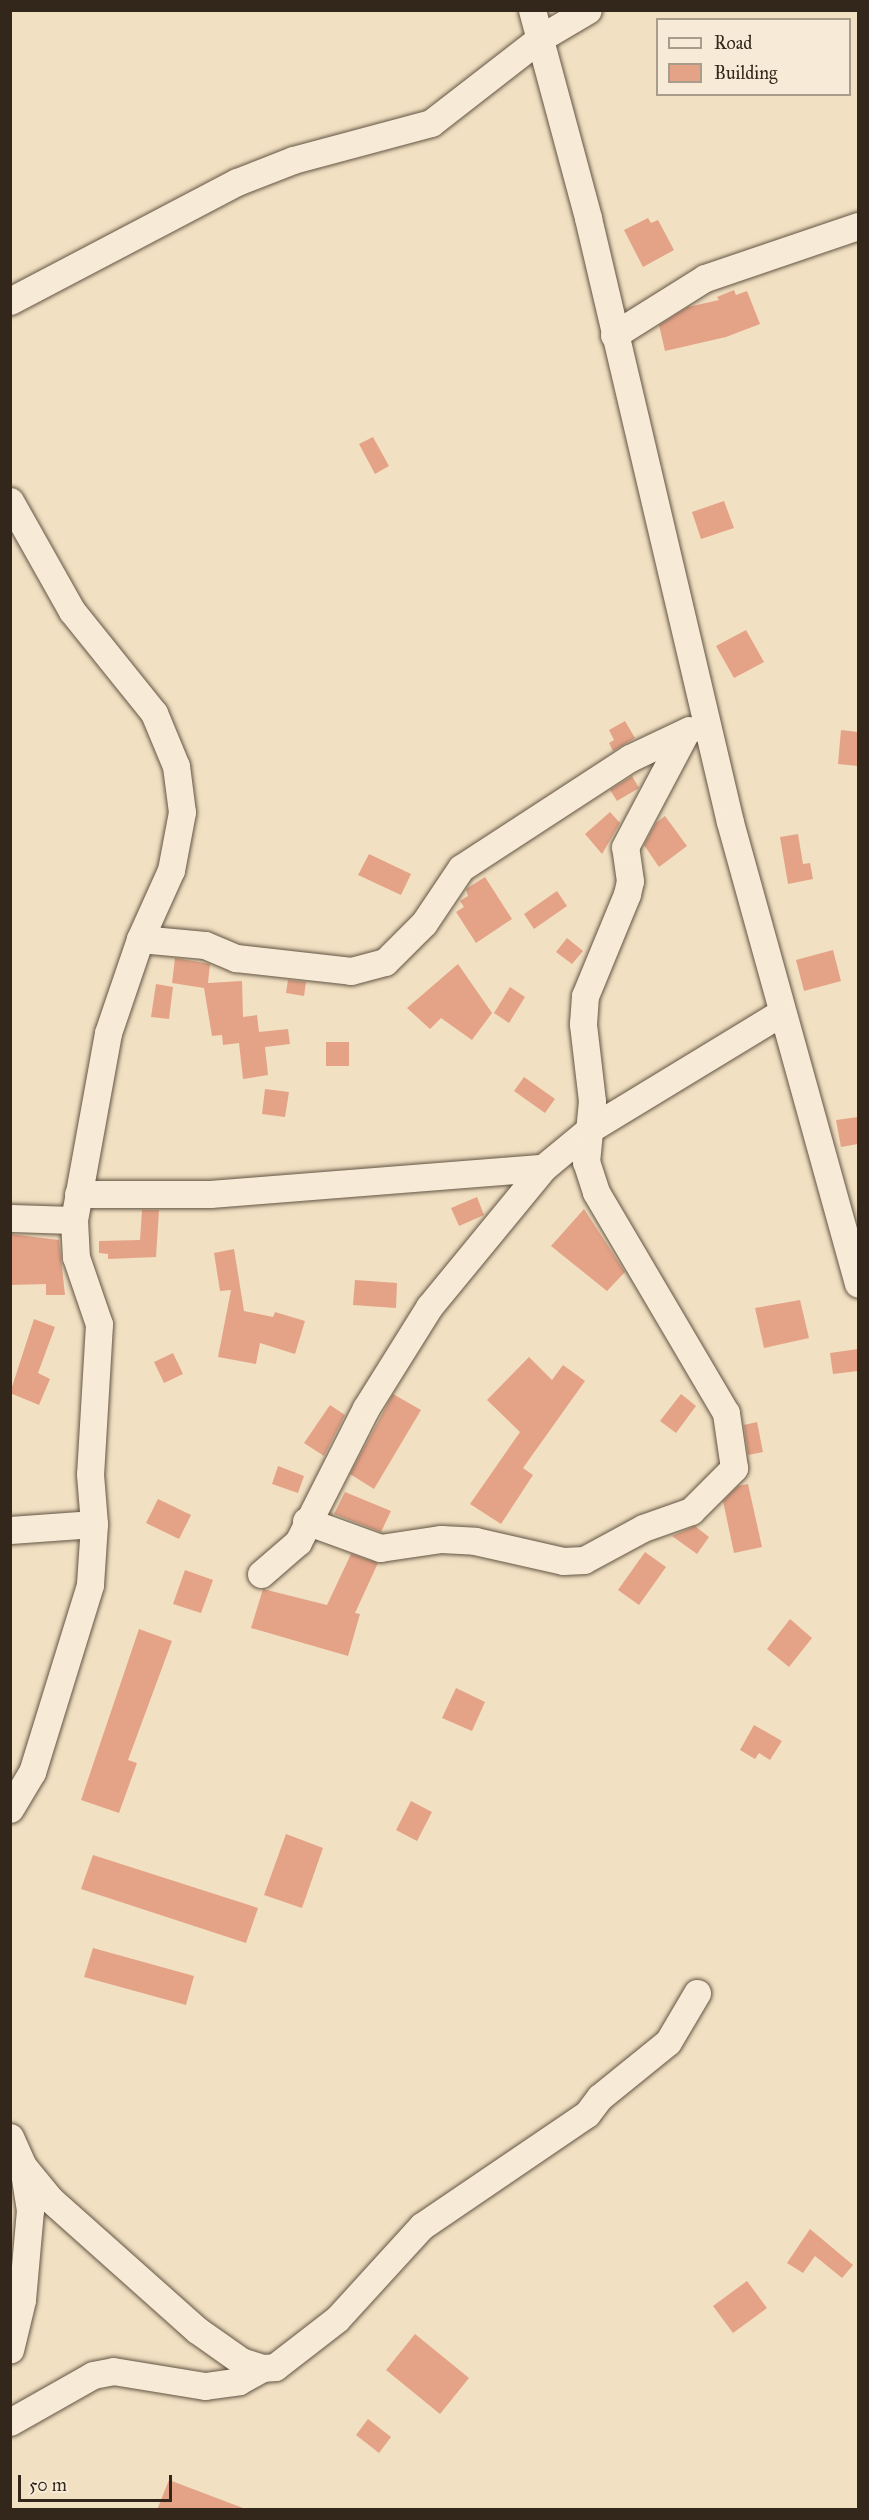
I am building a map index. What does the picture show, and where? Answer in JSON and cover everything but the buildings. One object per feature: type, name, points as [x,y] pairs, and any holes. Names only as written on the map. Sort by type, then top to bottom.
[{"type":"street","points":[[532,10],[542,37],[614,335],[696,727],[858,1284]]},
{"type":"street","points":[[10,300],[237,182],[293,160],[431,123],[542,37],[588,10]]},
{"type":"street","points":[[614,335],[705,278],[858,226]]},
{"type":"street","points":[[10,501],[72,611],[154,713],[176,766],[182,812],[171,870],[140,939],[108,1034],[76,1207],[76,1257],[99,1324],[90,1474],[94,1524],[87,1597],[32,1772],[10,1809]]},
{"type":"street","points":[[140,939],[205,945],[236,958],[351,970],[374,966],[400,952],[461,868],[630,758],[696,727]]},
{"type":"street","points":[[306,1521],[349,1541],[380,1548],[441,1539],[475,1541],[563,1561],[584,1560],[643,1528],[691,1511],[731,1476],[735,1459],[726,1413],[596,1192],[586,1162],[592,1101],[583,1024],[585,996],[627,894],[630,881],[625,847],[696,727]]},
{"type":"street","points":[[261,1574],[293,1549],[366,1408],[429,1306],[543,1168],[590,1129],[781,1013]]},
{"type":"street","points":[[10,1218],[76,1207],[210,1194],[543,1168]]},
{"type":"street","points":[[10,1530],[94,1524]]},
{"type":"street","points":[[10,2422],[93,2375],[113,2371],[213,2386],[239,2381],[262,2368],[298,2353],[337,2319],[422,2226],[580,2120],[600,2097],[668,2042],[697,1993]]},
{"type":"street","points":[[10,2137],[23,2166],[50,2199],[197,2330],[241,2361],[262,2368]]},
{"type":"street","points":[[10,2350],[29,2253],[30,2211],[23,2166]]}]
